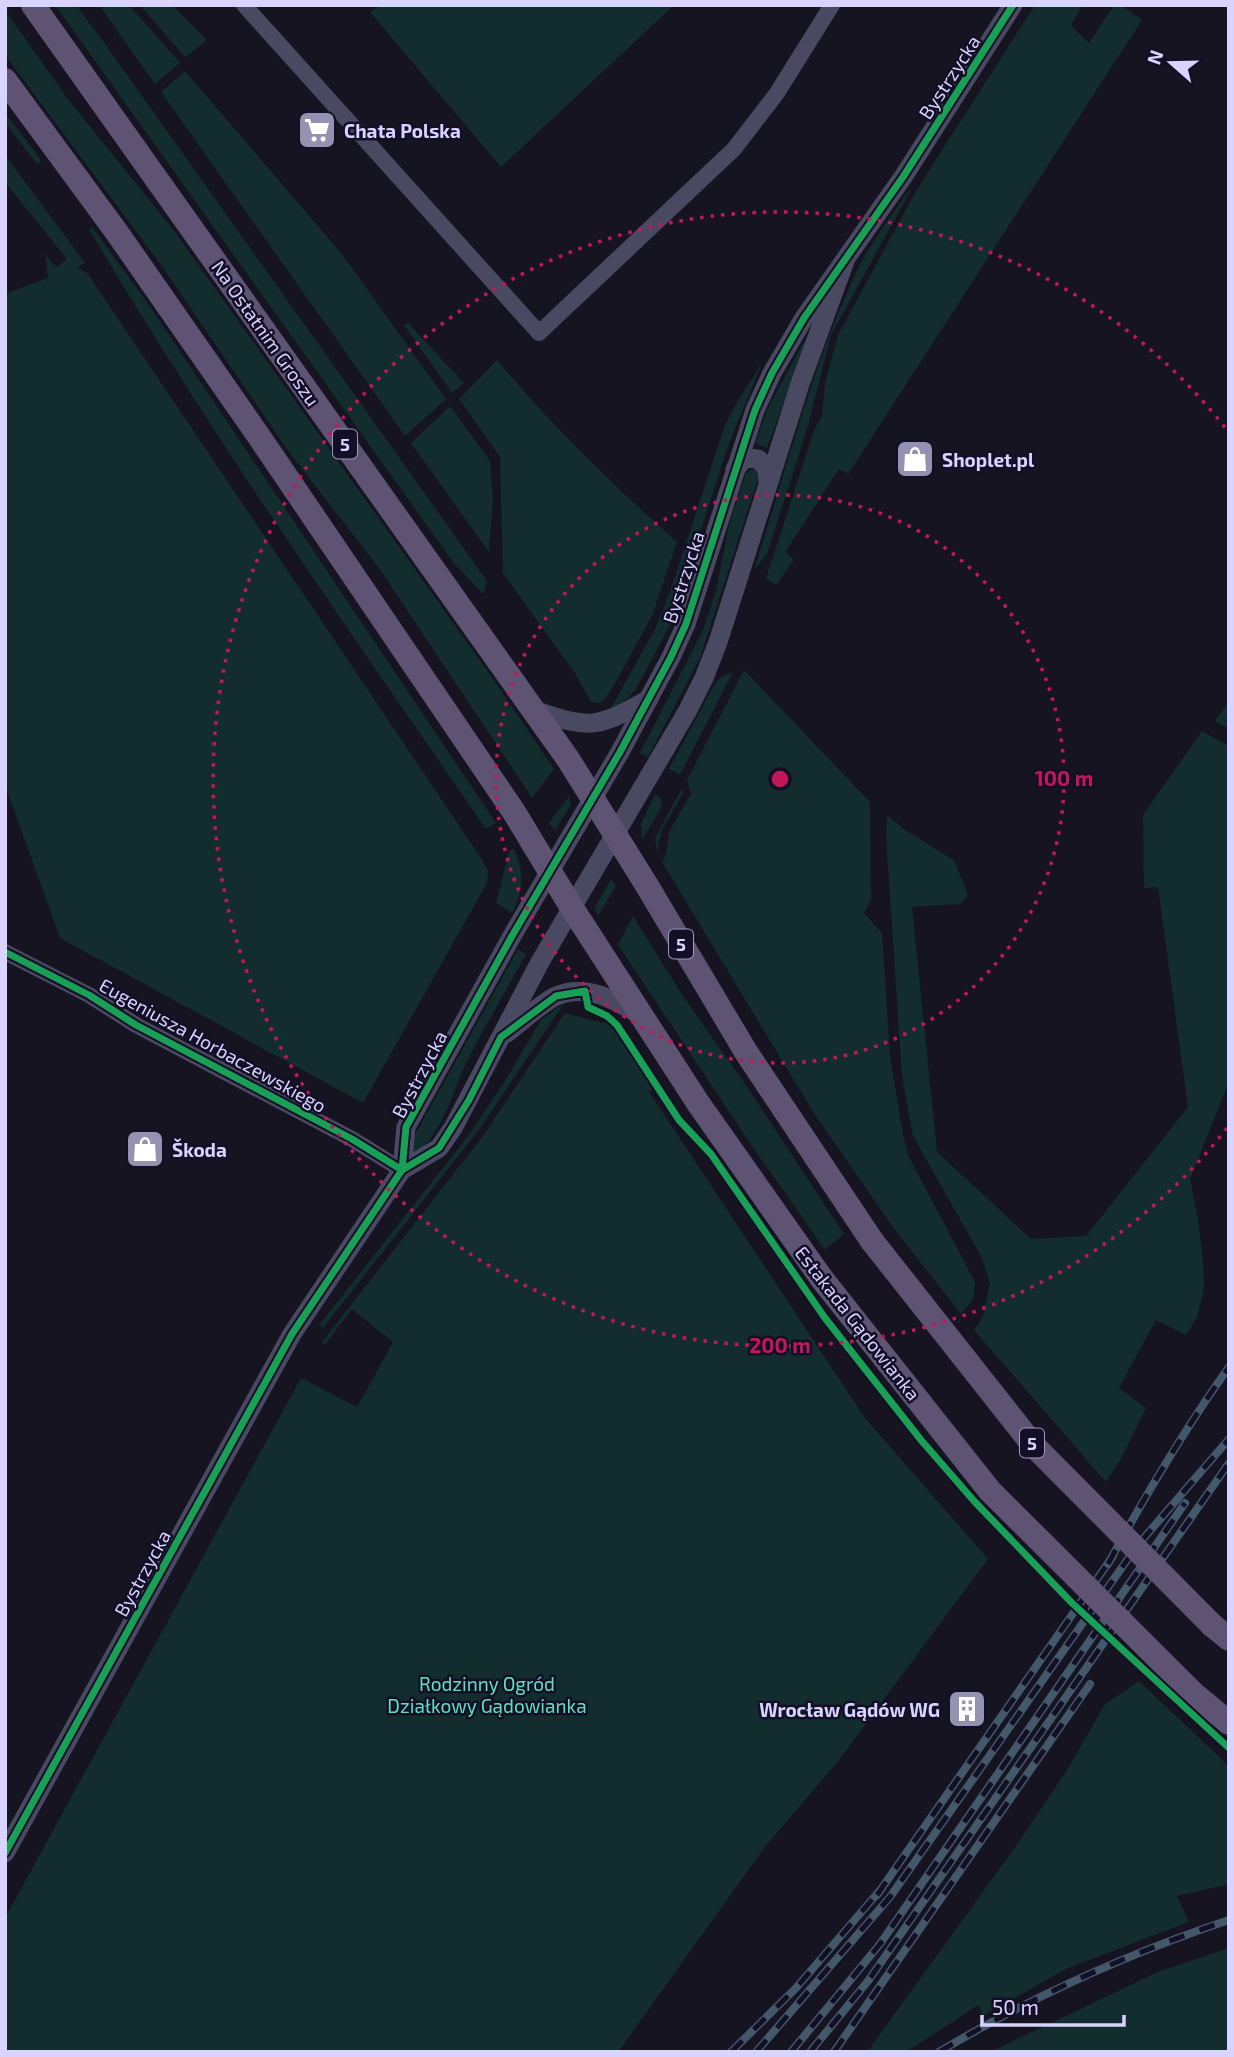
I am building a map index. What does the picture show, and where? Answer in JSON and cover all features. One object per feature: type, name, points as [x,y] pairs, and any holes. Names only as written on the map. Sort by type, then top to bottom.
[{"type":"main road","name":"Na Ostatnim Groszu","points":[[33,5],[568,758],[615,836]]},
{"type":"main road","points":[[5,80],[118,234],[267,448],[510,806],[550,872]]},
{"type":"main road","name":"5","points":[[615,836],[746,1052],[872,1241],[1033,1445],[1223,1633]]},
{"type":"main road","name":"Estakada Gądowianka","points":[[550,872],[698,1103],[822,1279],[990,1490],[1194,1694],[1229,1723]]},
{"type":"street","points":[[244,5],[539,332],[734,149],[777,93],[832,5]]},
{"type":"street","name":"Bystrzycka","points":[[402,1170],[406,1127],[650,699],[686,624],[755,410],[772,373],[804,318],[903,177],[1013,5]]},
{"type":"street","name":"Bystrzycka","points":[[5,1853],[292,1334],[402,1170],[439,1148],[469,1100],[540,962],[688,710],[704,678],[722,629],[800,384],[845,261]]},
{"type":"street","points":[[736,469],[746,458],[758,459],[767,468],[768,482]]},
{"type":"street","points":[[534,710],[572,722],[598,723],[615,719],[650,699]]},
{"type":"street","name":"Eugeniusza Horbaczewskiego","points":[[5,952],[78,989],[136,1025],[352,1139],[402,1170]]},
{"type":"street","points":[[501,1038],[556,996],[584,991],[617,1001],[640,1014]]},
{"type":"green space","points":[[55,5],[76,5],[105,44],[487,581],[483,594],[453,562]]},
{"type":"green space","points":[[99,5],[129,5],[180,63],[155,84]]},
{"type":"green space","points":[[140,5],[172,5],[207,40],[185,57]]},
{"type":"green space","points":[[381,5],[674,5],[501,167],[370,12]]},
{"type":"green space","points":[[1035,5],[1082,5],[1071,26],[1089,43],[1114,5],[1120,5],[1142,20],[848,474],[839,469],[785,552],[794,559],[776,585],[766,578],[814,431],[822,415],[825,383],[838,335],[916,191]]},
{"type":"green space","points":[[5,10],[67,98],[175,232],[491,676],[554,769],[532,798],[379,568],[289,452],[161,265],[5,55]]},
{"type":"green space","points":[[185,71],[341,253],[446,399],[405,436],[161,92]]},
{"type":"green space","points":[[5,113],[42,161],[37,164],[5,122]]},
{"type":"green space","points":[[5,155],[85,263],[77,267],[88,274],[488,872],[487,883],[363,1103],[60,938],[5,785],[5,294],[48,278],[45,254],[56,267],[67,259],[5,182]]},
{"type":"green space","points":[[910,189],[831,335],[808,426],[767,554],[754,570],[825,346],[867,252]]},
{"type":"green space","points":[[92,227],[149,305],[496,823],[486,829],[282,532],[183,382],[89,229]]},
{"type":"green space","points":[[408,323],[464,383],[452,393],[404,325]]},
{"type":"green space","points":[[804,341],[806,342],[767,448],[755,443],[769,406]]},
{"type":"green space","points":[[497,360],[584,454],[677,542],[652,616],[613,687],[599,703],[591,702],[576,675],[503,573],[500,457],[459,399]]},
{"type":"green space","points":[[762,363],[728,446],[670,625],[636,689],[620,706],[610,710],[655,629],[670,592],[725,425]]},
{"type":"green space","points":[[450,406],[490,461],[493,499],[489,552],[411,443]]},
{"type":"green space","points":[[753,469],[758,471],[759,476],[700,658],[648,757],[640,753],[703,630],[716,591],[729,525],[746,473]]},
{"type":"green space","points":[[744,670],[870,802],[871,899],[864,913],[882,933],[890,1056],[903,1135],[909,1157],[975,1282],[973,1299],[961,1314],[895,1230],[815,1115],[662,862],[666,855],[669,832],[691,794],[687,780]]},
{"type":"green space","points":[[733,672],[680,775],[669,769],[714,685],[722,676]]},
{"type":"green space","points":[[1229,701],[1229,729],[1215,721]]},
{"type":"green space","points":[[1202,731],[1229,746],[1229,1082],[1190,1179],[1197,1214],[1204,1289],[1197,1317],[1186,1335],[1156,1320],[1119,1388],[1146,1408],[1122,1457],[1106,1482],[974,1330],[983,1317],[990,1283],[982,1258],[913,1136],[902,1077],[887,815],[905,830],[954,860],[968,895],[960,904],[912,907],[937,1152],[1031,1239],[1086,1236],[1188,1107],[1158,887],[1144,888],[1143,815]]},
{"type":"green space","points":[[682,788],[683,793],[662,830],[657,853],[655,838]]},
{"type":"green space","points":[[655,794],[661,799],[661,808],[642,840],[641,824]]},
{"type":"green space","points":[[569,796],[571,804],[555,831],[549,823]]},
{"type":"green space","points":[[513,848],[520,864],[522,880],[512,913],[496,903],[509,852]]},
{"type":"green space","points":[[611,879],[616,886],[598,916],[594,909]]},
{"type":"green space","points":[[633,916],[683,996],[844,1234],[825,1250],[618,945]]},
{"type":"green space","points":[[518,949],[526,954],[468,1059],[441,1122],[426,1144],[417,1152],[410,1150],[411,1142]]},
{"type":"green space","points":[[564,1003],[481,1127],[323,1328],[319,1325],[468,1136],[541,1020]]},
{"type":"green space","name":"Rodzinny Ogród Działkowy Gądowianka","points":[[565,1013],[603,1023],[606,1021],[616,1032],[653,1089],[649,1092],[865,1418],[988,1559],[839,1760],[764,1848],[618,2052],[5,2052],[5,1918],[301,1378],[357,1407],[393,1342],[352,1309],[325,1345],[322,1342],[483,1136]]},
{"type":"green space","points":[[1139,1681],[1229,1766],[1229,1884],[1177,1896],[1189,1922],[1068,1968],[983,2016],[978,2005],[906,2052],[867,2052],[1011,1853],[1066,1772],[1105,1704]]},
{"type":"green space","points":[[1229,1948],[1229,2049],[1220,2052],[990,2052],[1158,1972]]},
{"type":"railway","points":[[1108,1564],[1196,1415],[1229,1367]]},
{"type":"railway","points":[[756,2052],[890,1897],[1137,1546],[1229,1439]]},
{"type":"railway","points":[[810,2052],[868,1981],[1229,1463]]},
{"type":"railway","points":[[791,2052],[880,1944],[1185,1503]]},
{"type":"railway","points":[[877,1895],[1113,1556]]},
{"type":"railway","points":[[834,2052],[1090,1684]]},
{"type":"railway","points":[[731,2052],[796,1988],[882,1888]]},
{"type":"railway","points":[[939,2052],[1080,1978],[1229,1920]]},
{"type":"cycle path","points":[[402,1170],[406,1127],[512,936],[620,752],[671,657],[686,624],[755,410],[772,373],[804,318],[903,177],[1013,5]]},
{"type":"cycle path","points":[[5,952],[89,995],[136,1025],[352,1139],[402,1170]]},
{"type":"cycle path","points":[[5,1853],[292,1334],[402,1170],[439,1148],[469,1100],[501,1037],[556,996],[585,991],[588,1007],[607,1016],[617,1025],[679,1120],[711,1154],[825,1318],[921,1440],[974,1501],[1072,1603],[1229,1748]]},
{"type":"place","name":"Chata Polska","points":[[317,130]]},
{"type":"place","name":"Shoplet.pl","points":[[915,459]]},
{"type":"place","name":"Škoda","points":[[145,1149]]},
{"type":"place","name":"Wrocław Gądów WG","points":[[967,1709]]}]
